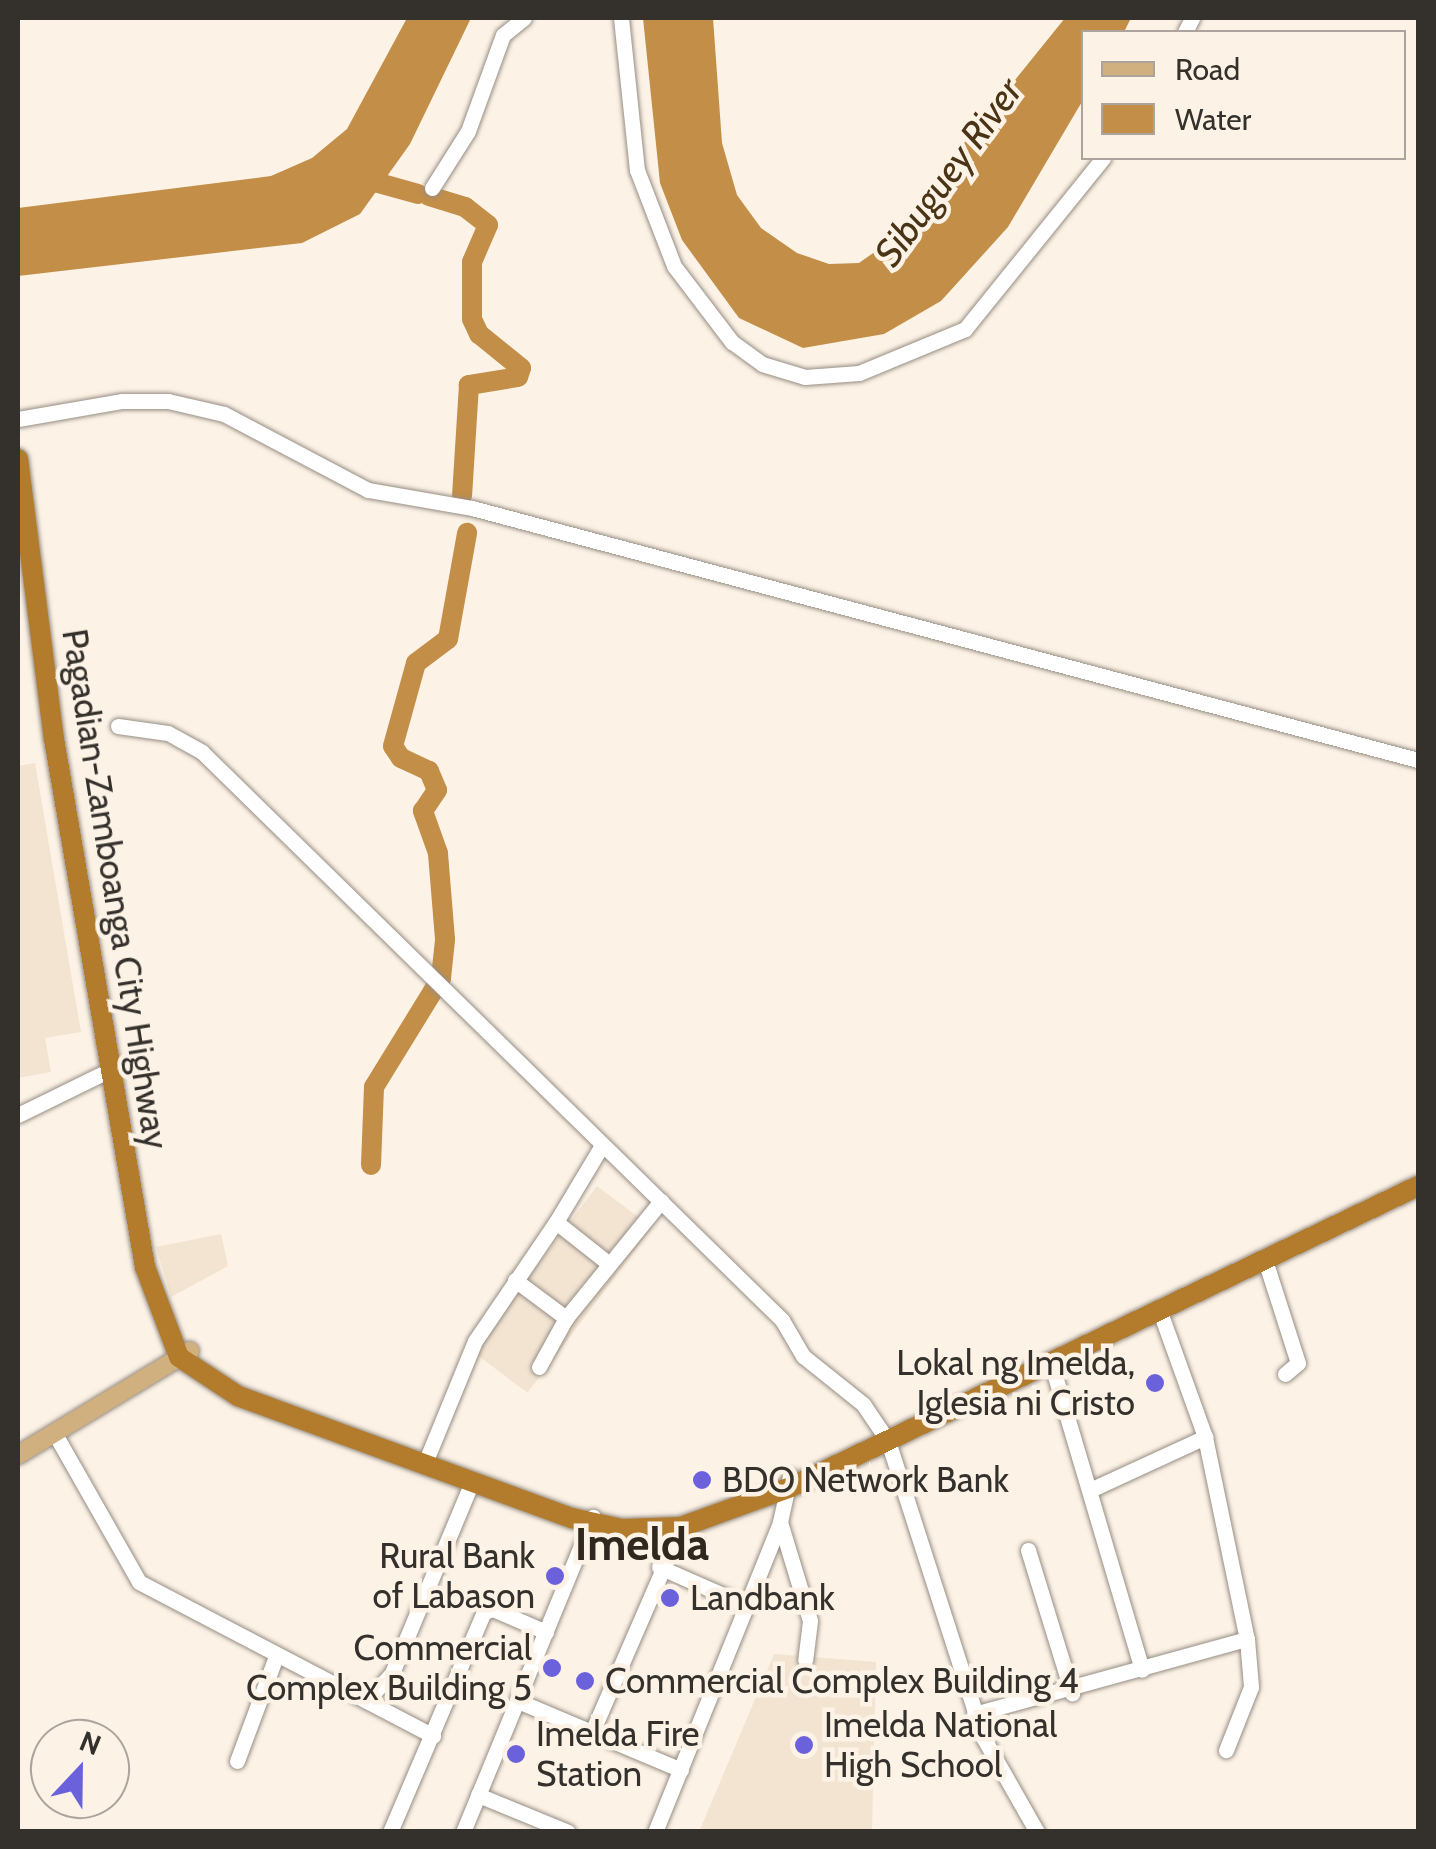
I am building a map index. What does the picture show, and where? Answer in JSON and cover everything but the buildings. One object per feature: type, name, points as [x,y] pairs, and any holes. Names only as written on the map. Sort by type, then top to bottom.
[{"type":"highway","name":"Pagadian-Zamboanga City Highway","points":[[18,459],[54,739],[145,1267],[165,1326],[184,1354]]},
{"type":"highway","points":[[184,1354],[237,1386],[622,1529],[680,1527],[790,1482],[1418,1186]]},
{"type":"highway","points":[[184,1354],[238,1396],[472,1482],[593,1518],[665,1518],[697,1512],[790,1482]]},
{"type":"main road","points":[[18,1455],[184,1354]]},
{"type":"street","points":[[432,188],[468,131],[503,35],[524,18]]},
{"type":"street","points":[[621,18],[637,170],[674,266],[732,342],[762,364],[806,377],[859,372],[965,329],[1101,160]]},
{"type":"street","points":[[18,419],[122,401],[205,410],[368,490],[472,508],[1418,760]]},
{"type":"street","points":[[118,726],[168,733],[202,752],[782,1320],[804,1356],[863,1404],[884,1437],[974,1714],[1037,1832]]},
{"type":"street","points":[[18,1116],[110,1070]]},
{"type":"street","points":[[427,1458],[475,1341],[556,1222],[602,1145]]},
{"type":"street","points":[[539,1367],[566,1318],[660,1201]]},
{"type":"street","points":[[556,1222],[608,1263]]},
{"type":"street","points":[[1264,1256],[1298,1363],[1286,1374]]},
{"type":"street","points":[[515,1280],[566,1318]]},
{"type":"street","points":[[1159,1309],[1205,1437],[1246,1640],[1252,1687],[1226,1750]]},
{"type":"street","points":[[1050,1359],[1142,1670]]},
{"type":"street","points":[[55,1434],[139,1582],[276,1656],[373,1701],[433,1736]]},
{"type":"street","points":[[1090,1490],[1205,1437]]},
{"type":"street","points":[[373,1701],[392,1673],[472,1482]]},
{"type":"street","points":[[654,1832],[780,1522],[790,1482]]},
{"type":"street","points":[[463,1832],[593,1518]]},
{"type":"street","points":[[780,1522],[810,1621],[806,1660]]},
{"type":"street","points":[[592,1732],[659,1567],[680,1527]]},
{"type":"street","points":[[1028,1550],[1072,1693]]},
{"type":"street","points":[[659,1567],[746,1604]]},
{"type":"street","points":[[390,1832],[484,1612],[493,1609],[546,1632]]},
{"type":"street","points":[[974,1714],[1072,1693],[1246,1640]]},
{"type":"street","points":[[237,1761],[276,1656]]},
{"type":"street","points":[[518,1701],[681,1770]]},
{"type":"street","points":[[478,1796],[568,1832]]},
{"type":"shaded area","points":[[35,763],[81,1032],[45,1038],[51,1072],[18,1078],[18,766]]},
{"type":"shaded area","points":[[597,1186],[652,1228],[528,1393],[472,1351]]},
{"type":"shaded area","points":[[221,1234],[228,1266],[171,1297],[156,1247]]},
{"type":"shaded area","name":"Imelda National High School","points":[[774,1654],[876,1662],[872,1831],[699,1832]]},
{"type":"water","points":[[407,18],[471,18],[410,144],[360,214],[302,243],[18,276],[18,208],[271,176],[312,158],[347,129]]},
{"type":"water","name":"Sibuguey River","points":[[643,18],[713,18],[722,143],[737,195],[761,228],[797,253],[829,264],[859,263],[903,232],[952,158],[1065,18],[1131,18],[1125,30],[1081,30],[1081,103],[1008,227],[941,301],[884,334],[803,348],[739,318],[682,240],[660,183]]},
{"type":"waterway","points":[[357,177],[418,194]]},
{"type":"waterway","points":[[429,196],[465,207],[488,225],[472,262],[472,319],[479,334],[521,368],[518,377],[469,385],[462,496]]},
{"type":"waterway","points":[[371,1165],[374,1087],[441,978],[445,939],[438,853],[423,811],[437,790],[429,771],[401,758],[393,746],[416,663],[448,639],[467,533]]},
{"type":"place","name":"Lokal ng Imelda, Iglesia ni Cristo","points":[[1155,1383]]},
{"type":"place","name":"BDO Network Bank","points":[[702,1480]]},
{"type":"place","name":"Rural Bank of Labason","points":[[555,1576]]},
{"type":"place","name":"Landbank","points":[[670,1598]]},
{"type":"place","name":"Commercial Complex Building 5","points":[[552,1668]]},
{"type":"place","name":"Commercial Complex Building 4","points":[[585,1681]]},
{"type":"place","name":"Imelda National High School","points":[[804,1745]]},
{"type":"place","name":"Imelda Fire Station","points":[[516,1754]]},
{"type":"district","name":"Imelda","points":[[642,1545]]}]
